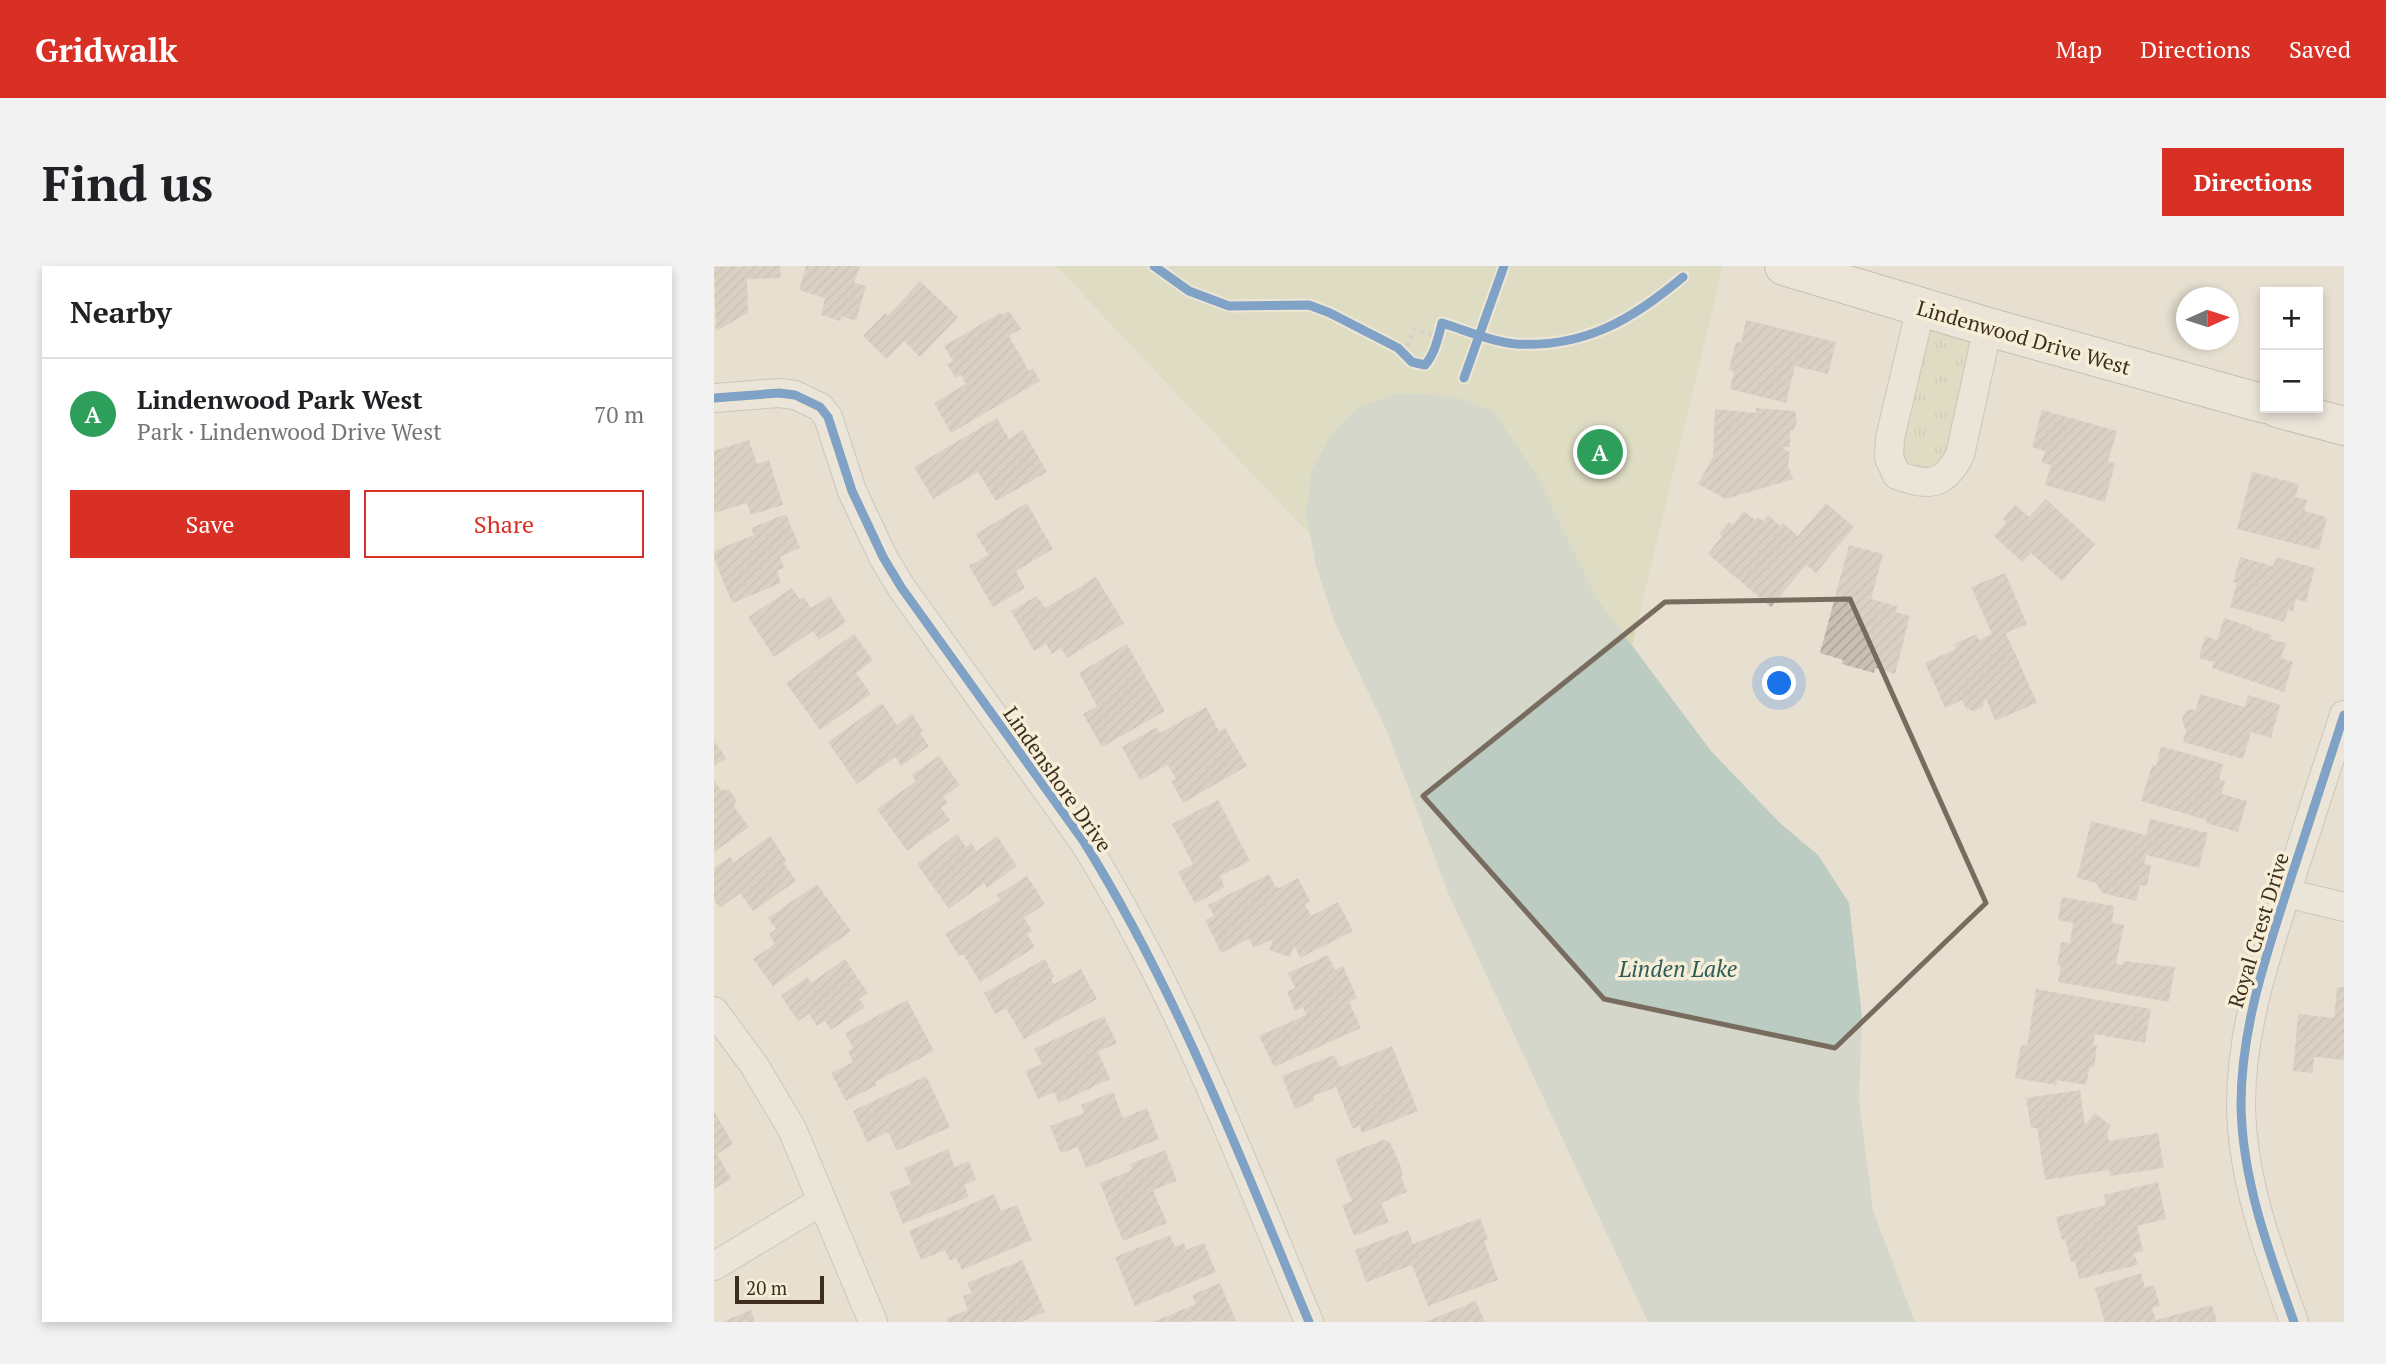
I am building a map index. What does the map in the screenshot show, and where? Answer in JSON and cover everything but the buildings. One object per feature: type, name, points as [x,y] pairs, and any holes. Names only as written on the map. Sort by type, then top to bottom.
[{"type":"street","name":"Lindenwood Drive West","points":[[1784,266],[1988,327],[2260,403]]},
{"type":"street","points":[[1921,307],[1889,458],[1897,475],[1913,482],[1933,482],[1950,474],[1960,455],[1988,327]]},
{"type":"street","name":"Lindenshore Drive","points":[[714,398],[779,393],[795,395],[811,401],[828,417],[852,491],[883,557],[901,587],[1084,842],[1157,971],[1203,1069],[1309,1322]]},
{"type":"street","points":[[2296,413],[2344,426]]},
{"type":"street","name":"Royal Crest Drive","points":[[2294,1322],[2258,1218],[2246,1158],[2241,1105],[2246,1033],[2263,962],[2344,715]]},
{"type":"street","points":[[2286,893],[2344,907]]},
{"type":"street","points":[[714,1011],[754,1065],[792,1129],[873,1322]]},
{"type":"street","points":[[714,1266],[822,1201]]},
{"type":"path","points":[[1154,266],[1189,290],[1229,306],[1308,305],[1330,313],[1398,348],[1412,362],[1425,365],[1431,358],[1442,323],[1514,344],[1582,337],[1613,326],[1651,303],[1683,277]]},
{"type":"path","points":[[1464,379],[1504,266]]},
{"type":"path","points":[[1405,355],[1414,329],[1439,337]]},
{"type":"highlighted area","points":[[1850,599],[1986,903],[1835,1048],[1604,999],[1423,796],[1665,602]]},
{"type":"green space","points":[[1056,266],[1723,266],[1632,645],[1598,600],[1536,474],[1453,396],[1398,393],[1359,407],[1306,513],[1310,535]]},
{"type":"green space","points":[[1921,307],[1988,327],[1960,455],[1913,482],[1890,438]]},
{"type":"water","name":"Linden Lake","points":[[1397,393],[1453,396],[1493,411],[1536,474],[1598,600],[1711,751],[1781,824],[1818,855],[1849,903],[1862,1017],[1859,1101],[1873,1210],[1915,1322],[1648,1322],[1449,895],[1386,729],[1334,621],[1316,566],[1306,513],[1312,470],[1332,433],[1359,407]]},
{"type":"cycle path","points":[[1154,266],[1189,291],[1229,306],[1309,305],[1398,348],[1412,362],[1425,365],[1434,350],[1442,323],[1507,343],[1541,344],[1564,341],[1586,336],[1626,318],[1683,277]]},
{"type":"cycle path","points":[[1464,378],[1504,266]]},
{"type":"cycle path","points":[[714,398],[779,393],[795,395],[820,407],[828,417],[852,491],[883,557],[901,587],[1084,842],[1118,899],[1179,1017],[1233,1138],[1309,1322]]},
{"type":"cycle path","points":[[2294,1322],[2258,1215],[2246,1161],[2241,1105],[2242,1077],[2250,1022],[2263,968],[2344,715]]},
{"type":"place","name":"Lindenwood Park West","points":[[1600,452]]}]
